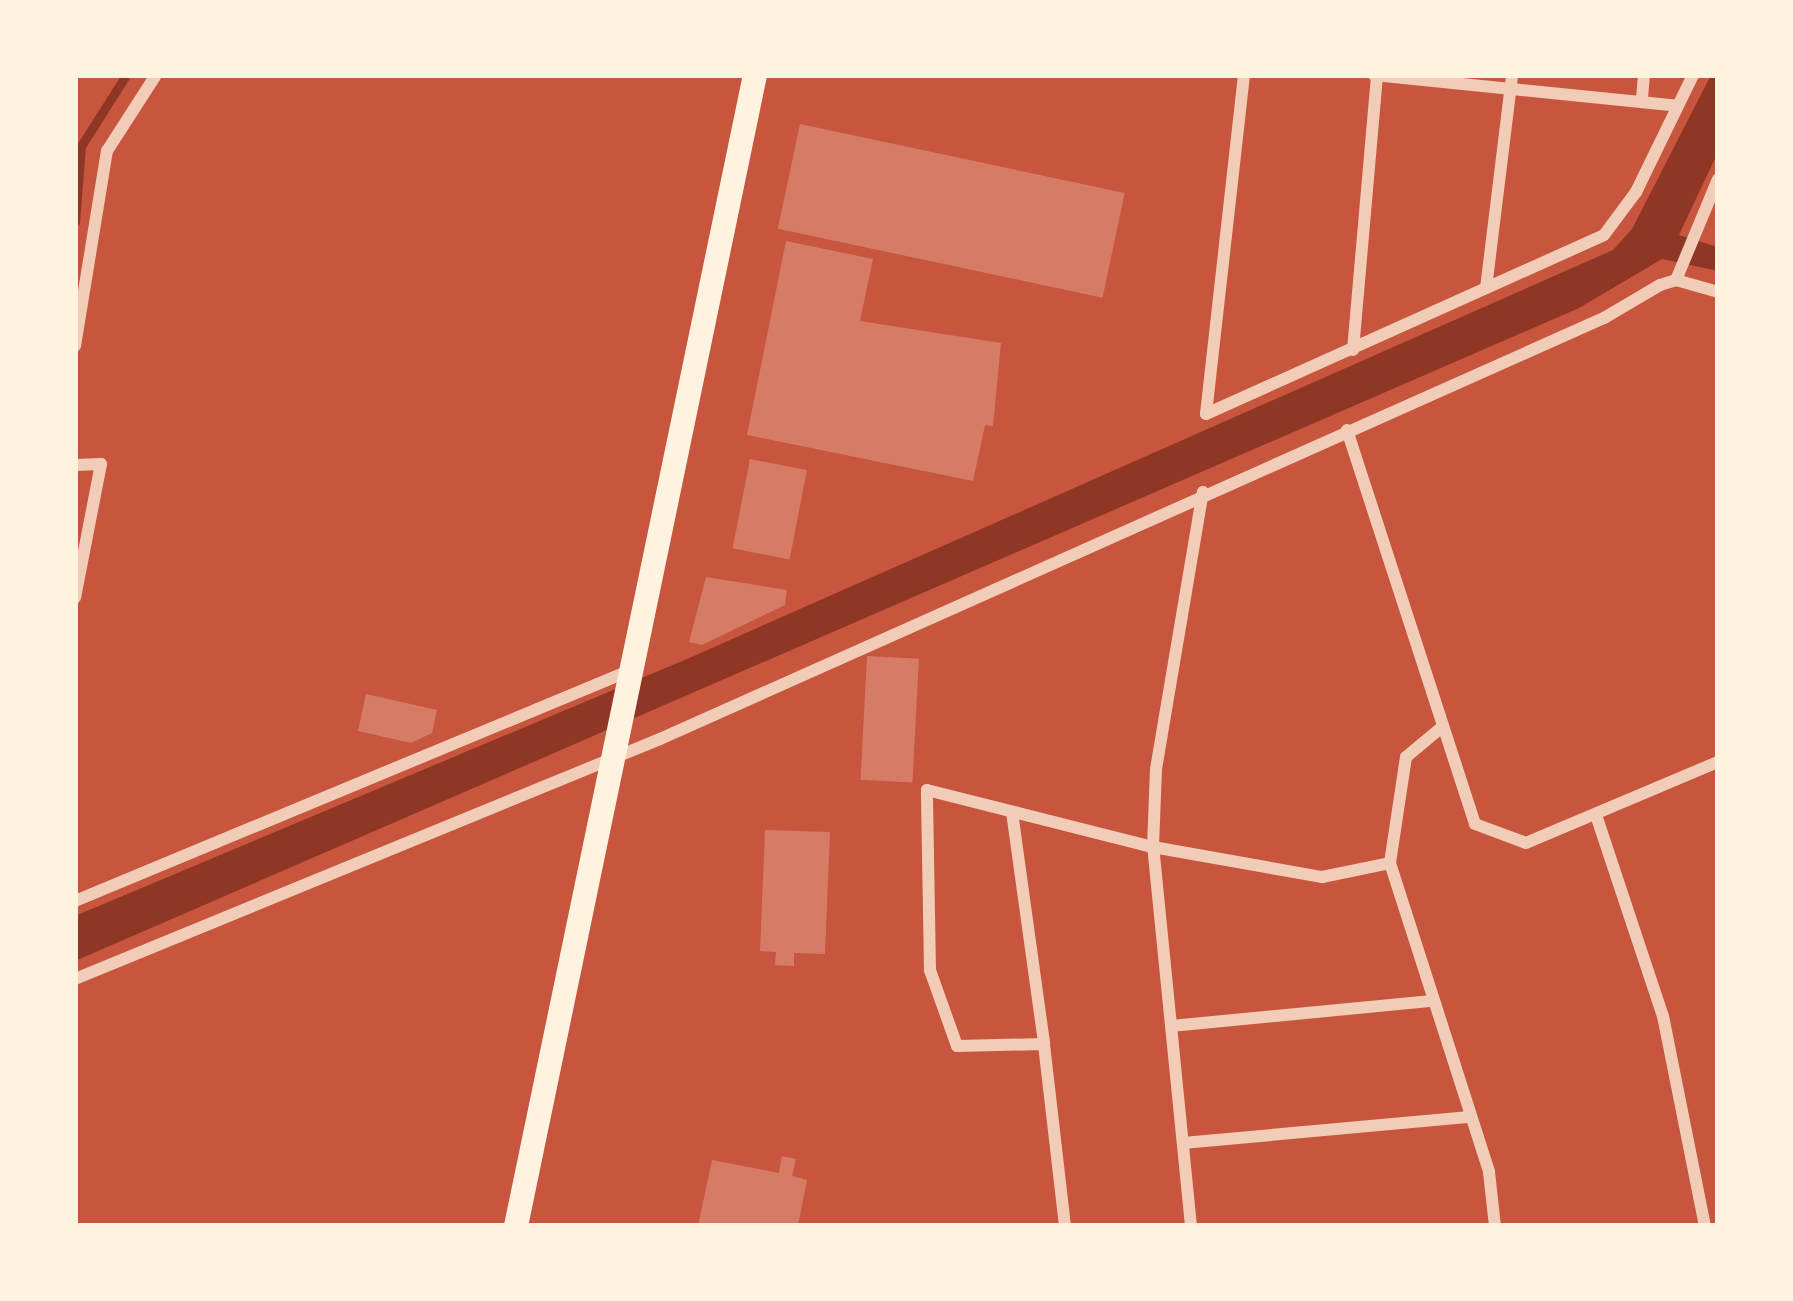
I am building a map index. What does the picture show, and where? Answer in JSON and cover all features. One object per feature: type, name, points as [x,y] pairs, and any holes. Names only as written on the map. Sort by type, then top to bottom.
[{"type":"highway","points":[[515,1226],[754,75]]},
{"type":"street","points":[[75,346],[107,151],[156,75]]},
{"type":"street","points":[[1244,75],[1206,414],[1604,235],[1636,192],[1693,75]]},
{"type":"street","points":[[1353,350],[1376,75],[1511,81],[1678,106]]},
{"type":"street","points":[[1642,98],[1644,75]]},
{"type":"street","points":[[1486,289],[1511,81]]},
{"type":"street","points":[[75,980],[612,757],[1347,430],[1678,273],[1690,234],[1718,179]]},
{"type":"street","points":[[1678,273],[1718,292]]},
{"type":"street","points":[[1347,430],[1474,824],[1526,843],[1718,762]]},
{"type":"street","points":[[75,465],[101,464],[75,598]]},
{"type":"street","points":[[1191,1226],[1153,847],[1156,769],[1203,492]]},
{"type":"street","points":[[75,902],[630,671]]},
{"type":"street","points":[[1442,727],[1406,757],[1390,862],[1470,1117],[1495,1226]]},
{"type":"street","points":[[1044,1044],[957,1046],[930,970],[927,790],[1153,847],[1322,877],[1390,862]]},
{"type":"street","points":[[1012,812],[1064,1226]]},
{"type":"street","points":[[1597,815],[1663,1016],[1705,1226]]},
{"type":"street","points":[[1171,1026],[1432,1001]]},
{"type":"street","points":[[1183,1143],[1470,1117]]},
{"type":"shaded area","points":[[1711,75],[1718,75],[1718,152],[1679,235],[1718,247],[1718,271],[1662,259],[1579,308],[75,961],[75,916],[687,659],[1613,250],[1632,229]]},
{"type":"building","points":[[800,124],[1125,193],[1102,298],[778,229]]},
{"type":"building","points":[[786,241],[873,259],[860,321],[1001,343],[993,426],[985,425],[973,481],[747,435]]},
{"type":"building","points":[[750,459],[807,470],[790,559],[733,548]]},
{"type":"building","points":[[706,577],[787,590],[785,605],[702,645],[689,642]]},
{"type":"building","points":[[867,656],[919,659],[912,783],[861,780]]},
{"type":"building","points":[[366,694],[437,710],[432,733],[411,743],[358,731]]},
{"type":"building","points":[[765,830],[830,832],[825,954],[794,953],[794,966],[775,965],[776,952],[760,951]]},
{"type":"building","points":[[782,1156],[796,1159],[792,1176],[807,1180],[798,1226],[698,1226],[712,1160],[779,1173]]},
{"type":"waterway","points":[[75,222],[81,146],[126,75]]}]
